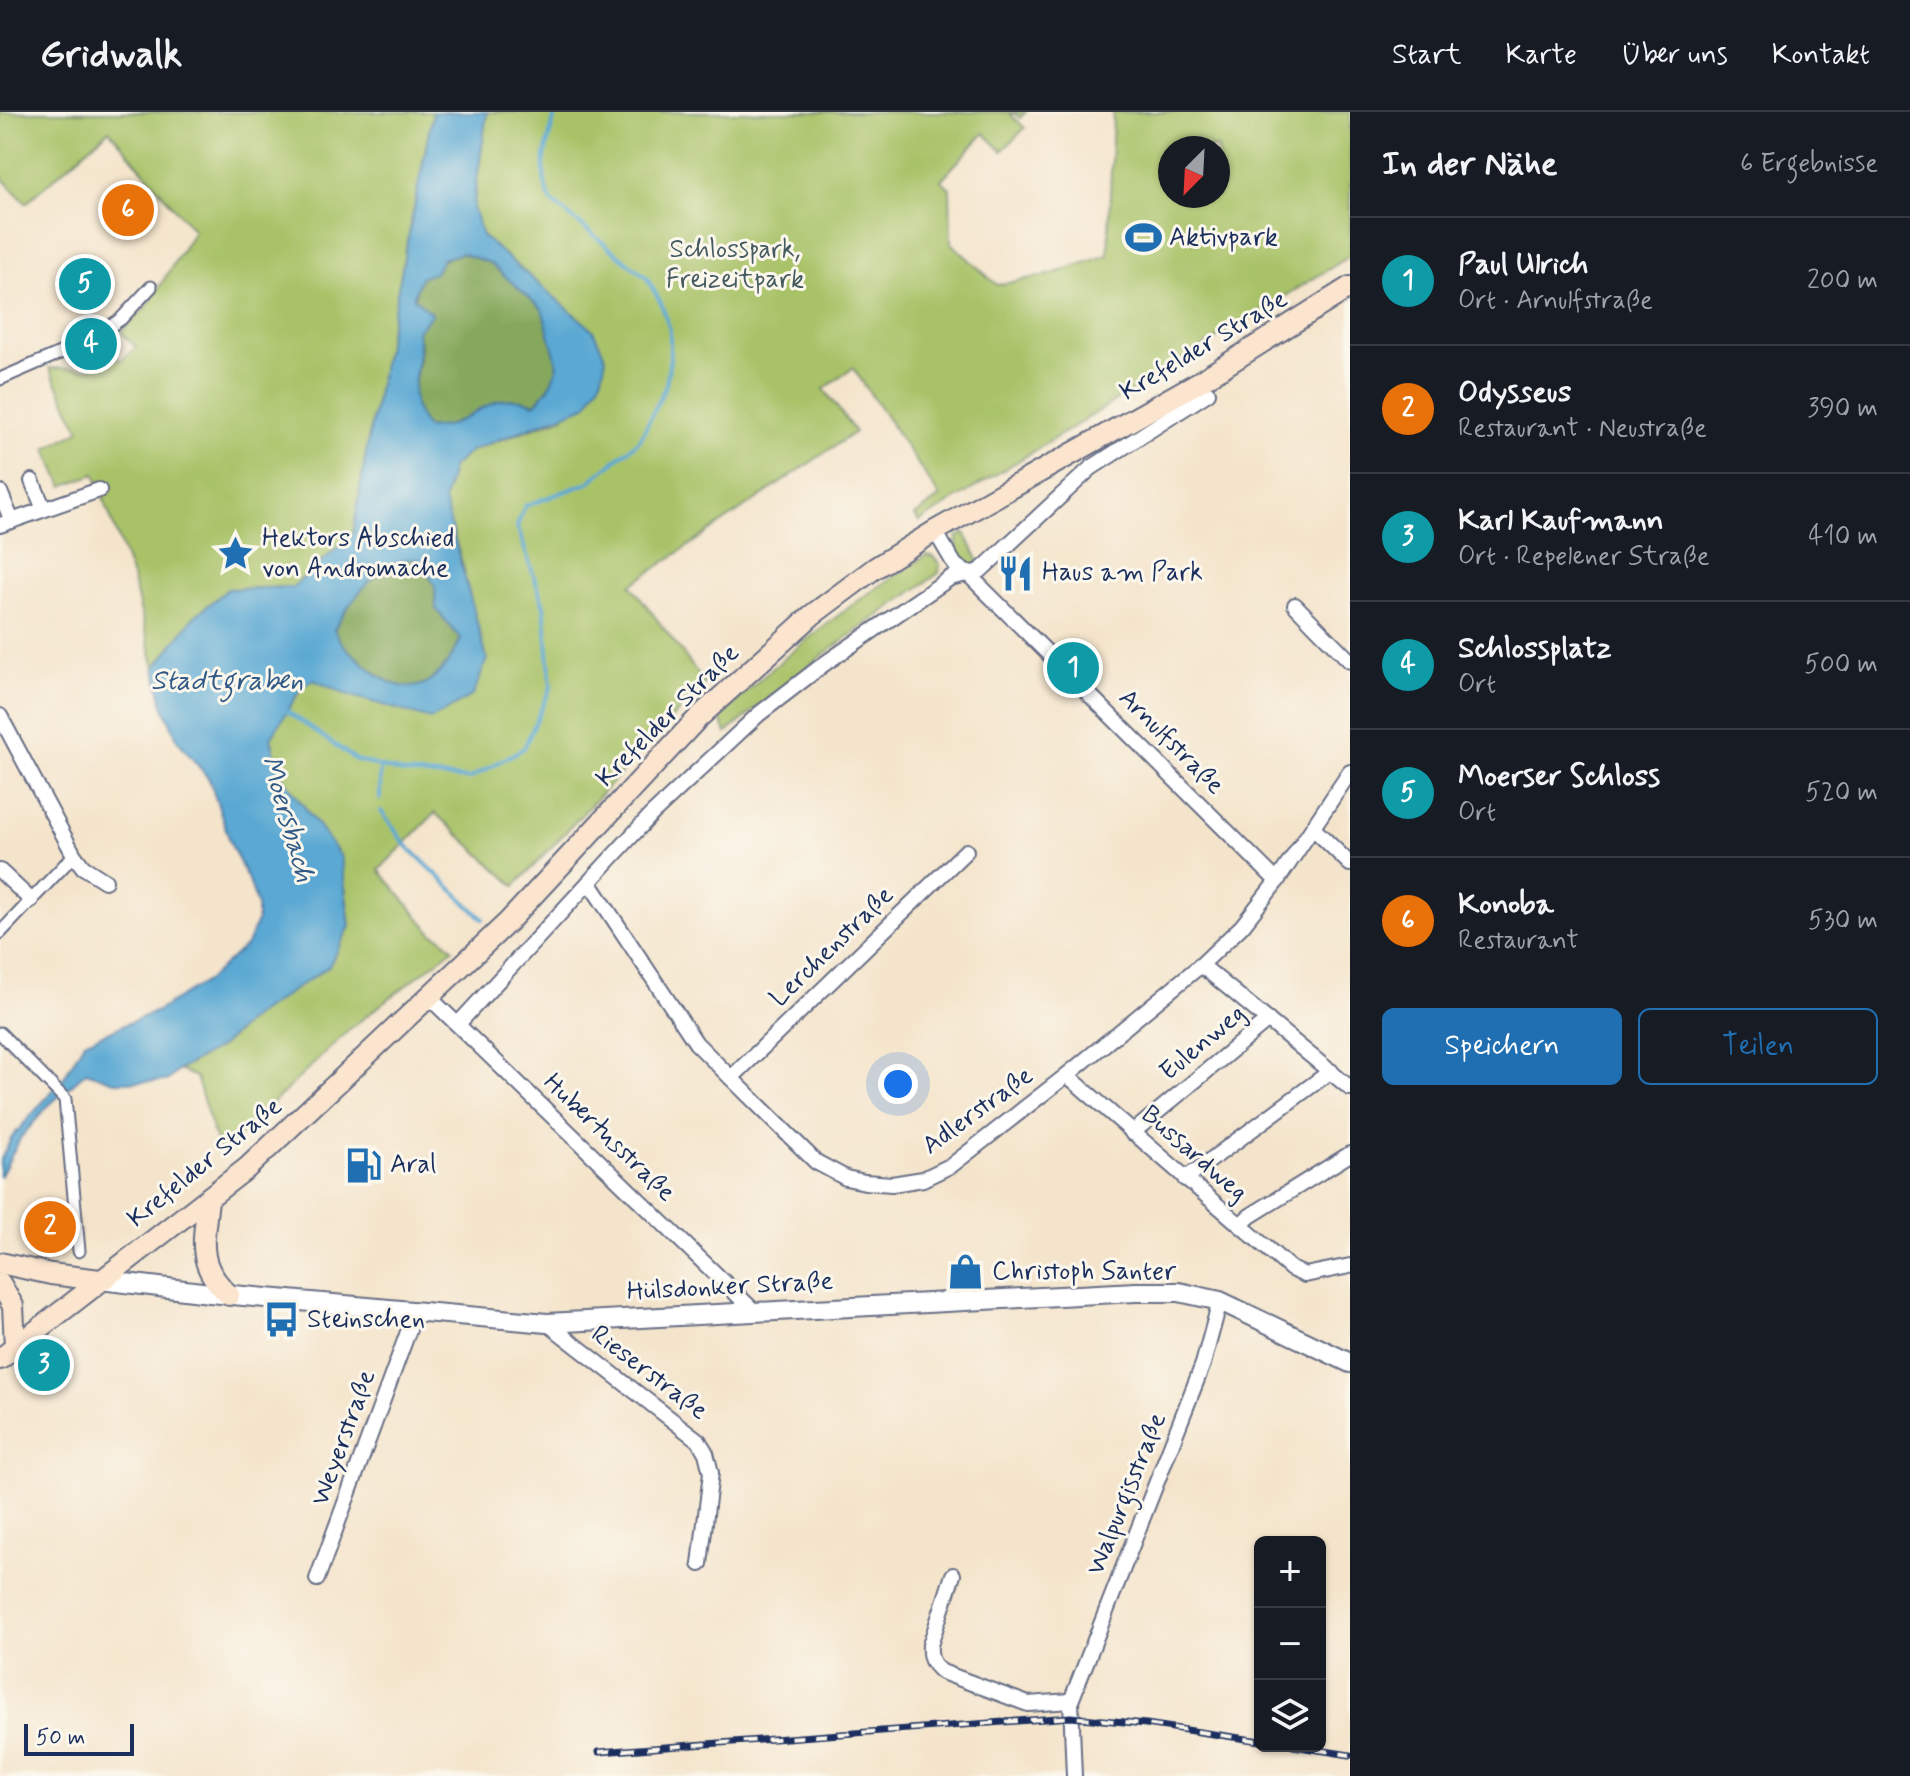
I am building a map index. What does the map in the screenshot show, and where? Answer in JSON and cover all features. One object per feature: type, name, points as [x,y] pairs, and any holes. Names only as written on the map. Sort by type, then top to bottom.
[{"type":"main road","name":"Krefelder Straße","points":[[8,1352],[247,1168],[508,922],[698,718],[812,615],[862,577],[935,531],[1199,382],[1350,287]]},
{"type":"main road","points":[[208,1199],[203,1243],[207,1269],[229,1295]]},
{"type":"main road","points":[[0,1263],[100,1280]]},
{"type":"main road","points":[[0,1283],[13,1306],[8,1352]]},
{"type":"street","points":[[0,379],[90,340],[121,319],[151,287]]},
{"type":"street","name":"Krefelder Straße","points":[[458,1024],[651,815],[759,714],[824,664],[950,578],[980,571],[1091,468],[1208,393]]},
{"type":"street","points":[[32,481],[44,509]]},
{"type":"street","points":[[0,492],[6,523],[99,490]]},
{"type":"street","name":"Arnulfstraße","points":[[935,531],[955,565],[968,574],[1277,881]]},
{"type":"street","points":[[1295,605],[1350,661]]},
{"type":"street","points":[[0,716],[74,855],[83,867],[105,881]]},
{"type":"street","name":"Adlerstraße","points":[[589,882],[696,1043],[731,1078],[816,1162],[846,1178],[892,1184],[923,1179],[952,1165],[1201,965],[1242,926],[1277,881],[1350,772]]},
{"type":"street","points":[[1314,829],[1350,864]]},
{"type":"street","name":"Lerchenstraße","points":[[731,1078],[966,851]]},
{"type":"street","points":[[0,933],[74,855]]},
{"type":"street","points":[[0,871],[31,900]]},
{"type":"street","points":[[1201,965],[1350,1088]]},
{"type":"street","name":"Hubertusstraße","points":[[430,998],[755,1312]]},
{"type":"street","name":"Eulenweg","points":[[1132,1133],[1268,1020]]},
{"type":"street","points":[[0,1033],[65,1099],[79,1251]]},
{"type":"street","points":[[1185,1179],[1331,1071]]},
{"type":"street","name":"Bussardweg","points":[[1067,1075],[1291,1269],[1305,1275],[1350,1266]]},
{"type":"street","points":[[1240,1225],[1350,1154]]},
{"type":"street","name":"Hülsdonker Straße","points":[[100,1280],[415,1313],[547,1323],[1179,1292],[1220,1301],[1350,1363]]},
{"type":"street","name":"Walpurgisstraße","points":[[1074,1776],[1071,1701],[1203,1364],[1220,1301]]},
{"type":"street","name":"Weyerstraße","points":[[317,1579],[415,1313]]},
{"type":"street","name":"Rieserstraße","points":[[547,1323],[699,1441],[711,1473],[700,1564]]},
{"type":"street","points":[[953,1575],[930,1645],[929,1656],[934,1665],[942,1672],[1028,1704],[1071,1701]]},
{"type":"green space","points":[[0,112],[433,112],[368,441],[353,534],[293,587],[228,589],[194,617],[155,668],[132,577],[95,474],[63,486],[46,449],[80,430],[49,368],[92,369],[115,356],[121,361],[136,347],[121,332],[148,305],[194,231],[109,130],[26,203],[0,176]]},
{"type":"green space","name":"Schlosspark, Freizeitpark","points":[[487,112],[1026,112],[1020,118],[1014,113],[1011,115],[1025,128],[1002,151],[984,133],[941,180],[950,188],[951,243],[997,285],[1052,274],[1108,255],[1113,112],[1350,112],[1350,256],[919,522],[915,516],[940,497],[853,368],[824,389],[855,432],[631,585],[705,683],[515,886],[435,813],[379,870],[433,934],[453,949],[351,1028],[220,1154],[196,1077],[179,1070],[220,1047],[252,1018],[329,966],[350,926],[341,857],[279,772],[271,737],[303,685],[314,680],[345,694],[465,573],[444,501],[452,467],[472,450],[564,417],[593,330],[482,236],[473,208]]},
{"type":"green space","points":[[461,253],[490,263],[543,309],[558,366],[549,388],[535,404],[522,400],[501,401],[452,424],[427,428],[419,417],[414,398],[420,346],[414,312],[416,288],[426,271],[435,264]]},
{"type":"green space","points":[[965,533],[980,564],[967,562],[958,552],[957,537]]},
{"type":"green space","points":[[927,555],[940,564],[939,573],[824,654],[726,733],[720,717],[768,672],[871,591]]},
{"type":"green space","points":[[408,559],[420,559],[435,586],[436,609],[461,639],[452,657],[431,680],[419,686],[406,687],[378,675],[346,647],[334,629],[356,596],[374,577]]},
{"type":"water","name":"Stadtgraben","points":[[433,112],[487,112],[473,208],[482,236],[593,330],[606,358],[601,381],[586,406],[472,450],[452,467],[444,501],[487,659],[473,695],[431,719],[345,694],[314,680],[303,685],[271,738],[279,772],[341,857],[350,926],[329,966],[252,1018],[220,1047],[179,1070],[167,1081],[114,1082],[86,1072],[48,1106],[21,1137],[0,1177],[0,1161],[12,1137],[63,1079],[84,1042],[157,1011],[208,980],[248,943],[257,921],[257,906],[251,886],[232,847],[209,779],[178,741],[163,705],[155,668],[194,617],[228,589],[293,587],[353,534],[368,441]],"holes":[[[461,253],[490,263],[542,309],[558,366],[549,388],[535,404],[522,400],[501,400],[453,424],[427,428],[419,416],[414,392],[419,344],[417,331],[432,314],[413,297],[421,277],[435,273],[442,259]],[[408,559],[420,559],[435,586],[436,609],[461,639],[452,657],[431,680],[419,686],[406,687],[378,675],[346,647],[334,629],[374,577]]]},
{"type":"waterway","name":"Moersbach","points":[[284,709],[356,760],[404,773],[469,779],[524,748],[551,687],[544,606],[517,526],[525,506],[588,483],[640,440],[666,385],[670,358],[670,330],[661,303],[646,277],[551,201],[544,168],[556,112]]},
{"type":"waterway","points":[[380,766],[380,799]]},
{"type":"waterway","points":[[381,811],[405,844],[483,919]]},
{"type":"railway","points":[[599,1752],[1071,1717],[1146,1724],[1254,1740]]},
{"type":"railway","points":[[1326,1751],[1350,1755]]},
{"type":"place","name":"Konoba","points":[[128,210]]},
{"type":"place","name":"Aktivpark","points":[[1143,238]]},
{"type":"place","name":"Moerser Schloss","points":[[85,284]]},
{"type":"place","name":"Schlossplatz","points":[[91,344]]},
{"type":"place","name":"Hektors Abschied von Andromache","points":[[236,554]]},
{"type":"place","name":"Haus am Park","points":[[1016,573]]},
{"type":"place","name":"Paul Ulrich","points":[[1073,668]]},
{"type":"place","name":"Aral","points":[[364,1165]]},
{"type":"place","name":"Odysseus","points":[[50,1227]]},
{"type":"place","name":"Christoph Santer","points":[[966,1272]]},
{"type":"place","name":"Steinschen","points":[[281,1320]]},
{"type":"place","name":"Karl Kaufmann","points":[[44,1365]]}]
